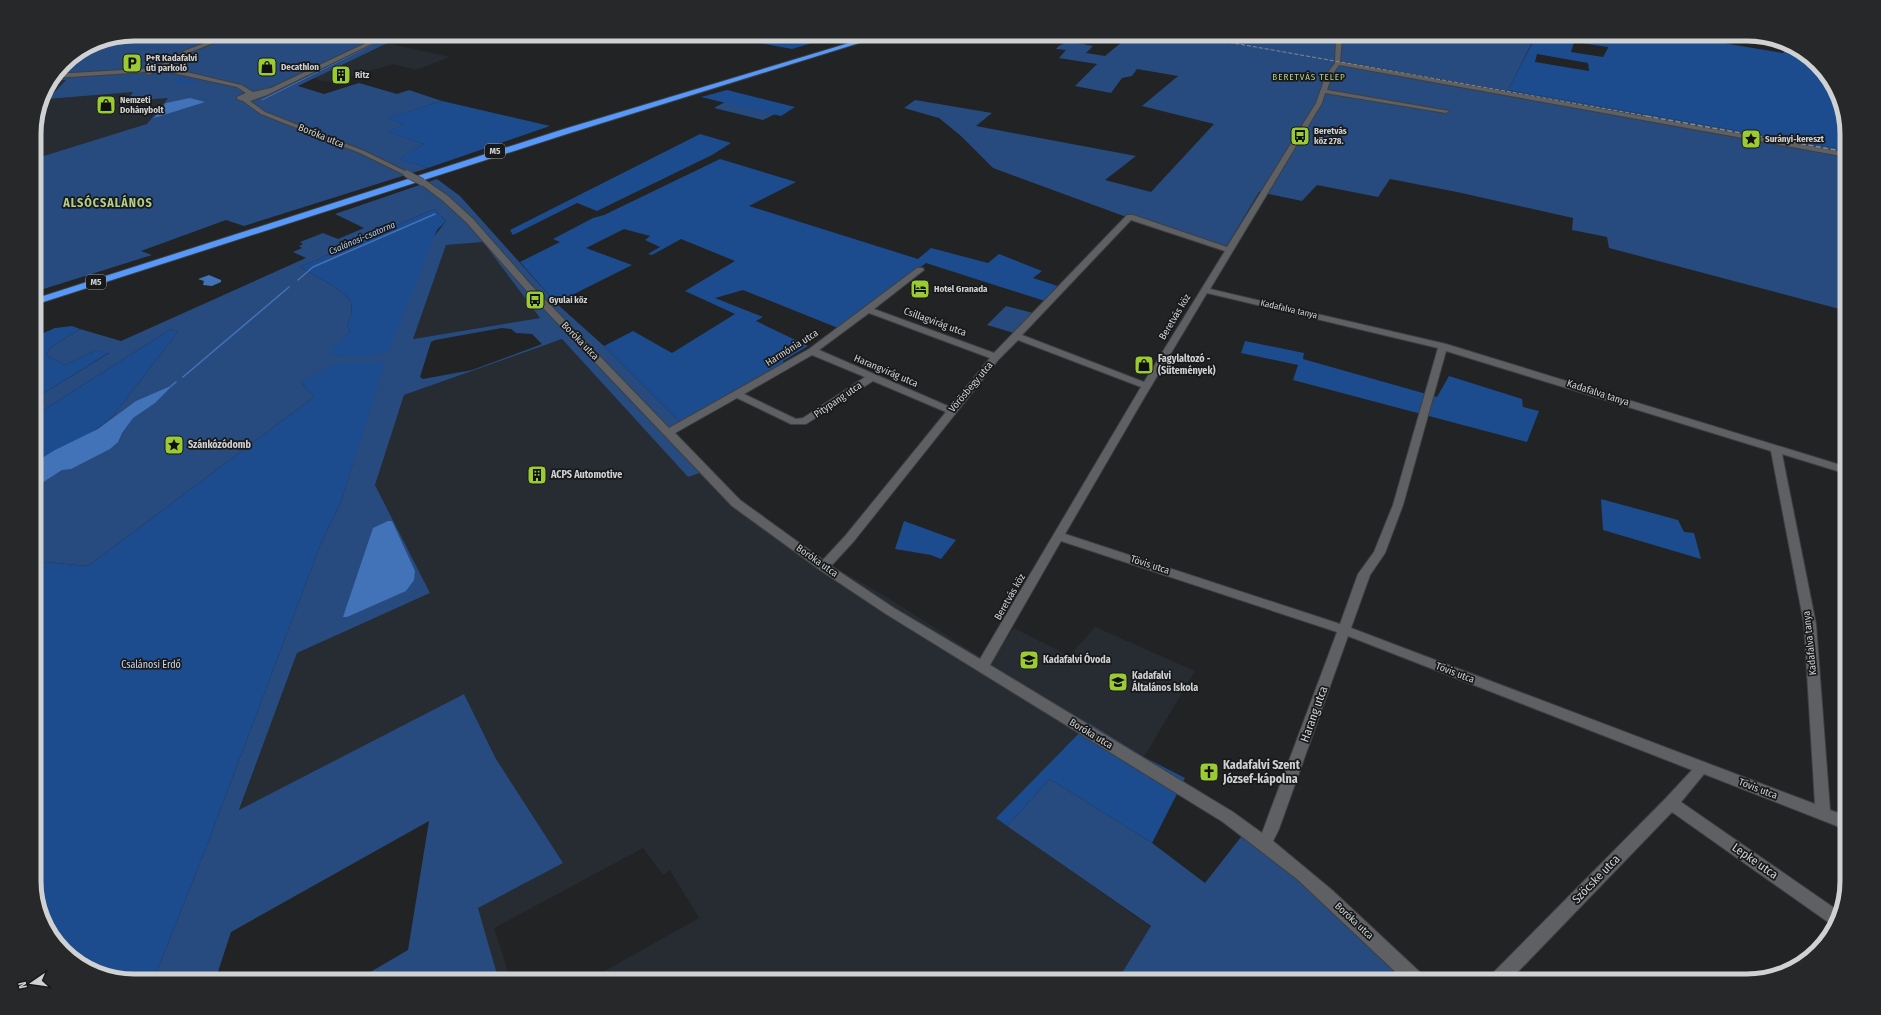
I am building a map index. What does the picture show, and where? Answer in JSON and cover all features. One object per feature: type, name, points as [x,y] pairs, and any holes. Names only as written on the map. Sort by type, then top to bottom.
[{"type":"highway","name":"M5","points":[[41,296],[564,129],[853,41]]},
{"type":"highway","name":"M5","points":[[41,300],[575,128],[862,41]]},
{"type":"highway","points":[[41,305],[158,262]]},
{"type":"street","points":[[159,71],[168,63],[186,52],[215,41]]},
{"type":"street","points":[[244,98],[273,90],[374,41]]},
{"type":"street","points":[[1339,41],[1338,63],[1840,154]]},
{"type":"street","name":"Beretvás köz","points":[[982,667],[1146,386],[1319,103],[1334,65],[1338,63]]},
{"type":"street","points":[[62,76],[130,71],[159,71],[218,80],[243,88],[255,95]]},
{"type":"street","points":[[243,88],[246,92],[244,98]]},
{"type":"street","points":[[1324,91],[1446,111]]},
{"type":"street","points":[[253,105],[255,95]]},
{"type":"street","name":"Boróka utca","points":[[244,98],[263,113],[362,152],[422,182],[445,198],[470,221],[528,286],[736,503],[824,567],[890,611],[1228,817],[1265,842],[1308,878],[1410,974]]},
{"type":"street","name":"Vörösbegy utca","points":[[824,567],[850,538],[996,357],[1130,217],[1230,250]]},
{"type":"street","name":"Harmónia utca","points":[[668,433],[812,351],[920,270]]},
{"type":"street","name":"Kadafalva tanya","points":[[1205,290],[1443,346],[1840,469]]},
{"type":"street","name":"Csillagvirág utca","points":[[867,309],[996,357]]},
{"type":"street","points":[[1016,336],[1146,386]]},
{"type":"street","points":[[1344,630],[1364,574],[1379,553],[1398,505],[1443,346]]},
{"type":"street","name":"Harangvirág utca","points":[[812,351],[952,411]]},
{"type":"street","name":"Pitypang utca","points":[[737,394],[795,422],[801,422],[806,421],[872,377]]},
{"type":"street","name":"Kadafalva tanya","points":[[1776,450],[1810,624],[1823,814]]},
{"type":"street","name":"Tövis utca","points":[[1059,536],[1344,630],[1698,772],[1840,820]]},
{"type":"street","name":"Harang utca","points":[[1265,842],[1272,829],[1344,630]]},
{"type":"street","name":"Szöcske utca","points":[[1504,974],[1671,802],[1698,772]]},
{"type":"street","name":"Lepke utca","points":[[1671,802],[1833,916]]},
{"type":"shaded area","points":[[128,41],[391,41],[298,86],[324,94],[359,83],[397,94],[409,90],[442,101],[388,118],[404,124],[389,132],[424,144],[399,159],[428,168],[244,226],[226,220],[141,251],[152,255],[41,290],[41,157],[147,124],[168,98],[127,101],[133,92],[48,99],[66,80],[58,81],[68,68],[88,53],[104,46]]},
{"type":"shaded area","points":[[1123,41],[1533,41],[1508,90],[1840,149],[1840,309],[1609,248],[1607,237],[1572,230],[1573,218],[1457,192],[1390,179],[1378,197],[1317,185],[1302,201],[1259,192],[1225,249],[1129,218],[993,168],[961,136],[939,118],[904,108],[915,100],[992,113],[976,126],[1136,156],[1105,180],[1151,192],[1214,124],[1142,106],[1178,76],[1137,69],[1132,76],[1122,78],[1111,93],[1075,86],[1097,64],[1059,58],[1066,50],[1056,49],[1064,44],[1078,43],[1093,46],[1086,53],[1105,56]]},
{"type":"shaded area","points":[[382,42],[450,57],[416,70],[393,64],[333,82],[322,81],[310,77]]},
{"type":"shaded area","points":[[67,80],[49,99],[133,92],[127,100],[168,97],[147,125],[41,157],[41,128],[44,110],[48,99],[58,81]]},
{"type":"shaded area","points":[[190,98],[205,102],[154,118],[166,103]]},
{"type":"shaded area","points":[[725,102],[775,114],[763,120],[714,108]]},
{"type":"shaded area","points":[[437,179],[460,196],[556,303],[604,346],[680,422],[670,428],[709,470],[688,477],[562,339],[404,395],[375,485],[430,593],[297,653],[239,810],[464,694],[496,759],[563,863],[478,908],[497,974],[367,974],[408,950],[429,821],[231,932],[217,974],[156,974],[209,840],[321,543],[341,502],[384,362],[301,383],[314,397],[88,566],[41,562],[41,479],[84,439],[112,417],[178,332],[171,329],[41,412],[41,395],[109,353],[95,351],[65,365],[46,355],[51,347],[80,329],[121,341],[306,258],[293,252],[302,248],[299,246],[303,244],[300,242],[323,233],[338,239],[364,228],[335,214]],"holes":[[[434,209],[446,221],[341,357],[331,351],[350,331],[347,326],[352,307],[350,301],[342,292],[300,267]],[[483,242],[540,318],[413,339],[446,245]],[[502,328],[511,329],[516,333],[532,334],[542,344],[472,370],[423,379],[420,377],[431,342]]]},
{"type":"shaded area","points":[[483,242],[540,318],[412,339],[446,245]]},
{"type":"shaded area","points":[[209,275],[221,280],[221,282],[212,286],[203,285],[204,281],[198,279]]},
{"type":"shaded area","points":[[1006,306],[1033,313],[1014,333],[987,325]]},
{"type":"shaded area","points":[[562,339],[688,477],[709,470],[747,508],[829,564],[885,596],[990,663],[1014,628],[1069,656],[1095,627],[1195,671],[1144,757],[1089,723],[996,818],[1151,927],[1121,974],[599,974],[699,918],[670,870],[663,875],[643,848],[494,928],[509,974],[497,974],[478,908],[496,759],[464,694],[239,811],[297,653],[430,593],[375,485],[404,395]]},
{"type":"shaded area","points":[[173,385],[155,403],[133,418],[122,433],[118,442],[110,449],[71,469],[62,470],[41,484],[41,459],[55,450],[98,429],[136,401]]},
{"type":"shaded area","points":[[388,521],[392,521],[415,571],[414,580],[406,591],[347,617],[343,617],[373,528]]},
{"type":"shaded area","points":[[1050,779],[1152,843],[1205,883],[1241,837],[1288,869],[1398,974],[1121,974],[1151,926],[1007,826]]},
{"type":"green space","points":[[749,41],[800,41],[812,43],[792,49]]},
{"type":"green space","points":[[1533,41],[1718,41],[1783,53],[1786,50],[1808,64],[1824,82],[1835,104],[1838,116],[1840,128],[1840,149],[1508,90]],"holes":[[[1574,42],[1608,47],[1603,57],[1571,52]],[[1537,54],[1588,63],[1589,71],[1535,62]]]},
{"type":"green space","points":[[180,77],[200,81],[184,85],[171,80]]},
{"type":"green space","points":[[727,90],[795,107],[781,116],[701,97]]},
{"type":"green space","points":[[442,101],[550,126],[428,168],[398,159],[424,144],[388,132],[404,124],[387,118]]},
{"type":"green space","points":[[700,134],[731,143],[712,155],[597,211],[577,203],[513,235],[510,230]]},
{"type":"green space","points":[[720,159],[796,182],[749,206],[918,259],[931,248],[988,263],[999,254],[1042,271],[1033,278],[1061,287],[1048,302],[926,263],[838,328],[743,290],[715,298],[763,317],[756,321],[808,346],[783,361],[784,365],[680,422],[604,346],[633,331],[672,353],[735,314],[685,291],[735,261],[681,239],[652,255],[648,254],[660,247],[645,240],[650,236],[624,229],[586,248],[632,265],[556,303],[520,262],[560,242],[553,239],[593,218],[604,215]]},
{"type":"green space","points":[[434,209],[446,221],[437,230],[388,352],[373,356],[341,357],[330,351],[350,331],[347,326],[352,307],[350,301],[342,292],[300,267]]},
{"type":"green space","points":[[72,326],[80,329],[51,347],[46,355],[65,365],[95,351],[110,352],[41,395],[41,334],[55,328]]},
{"type":"green space","points":[[171,329],[178,332],[112,417],[84,439],[41,467],[41,412]]},
{"type":"green space","points":[[1245,341],[1304,353],[1303,359],[1437,397],[1449,376],[1522,399],[1523,407],[1539,411],[1527,442],[1293,380],[1298,365],[1241,353]]},
{"type":"green space","name":"Csalánosi Erdő","points":[[385,362],[341,502],[321,543],[209,840],[156,974],[128,974],[104,969],[82,958],[64,942],[57,933],[46,911],[41,887],[41,562],[88,566],[314,397],[301,383],[334,364]]},
{"type":"green space","points":[[1601,499],[1678,520],[1684,532],[1694,533],[1701,559],[1603,530]]},
{"type":"green space","points":[[904,521],[956,540],[941,559],[931,555],[895,549]]},
{"type":"green space","points":[[1089,723],[1144,757],[1185,778],[1152,843],[1050,779],[1007,826],[996,818]]},
{"type":"waterway","points":[[262,100],[379,41]]},
{"type":"waterway","name":"Csalánosi-csatorna","points":[[298,280],[313,267],[435,214]]},
{"type":"waterway","name":"Csalánosi-csatorna","points":[[183,377],[289,287]]},
{"type":"waterway","name":"Csalánosi-csatorna","points":[[171,386],[176,382]]},
{"type":"railway","points":[[1222,41],[1652,117]]},
{"type":"railway","points":[[1646,116],[1840,151]]},
{"type":"place","name":"P+R Kadafalvi úti parkoló","points":[[132,63]]},
{"type":"place","name":"Decathlon","points":[[267,67]]},
{"type":"place","name":"Ritz","points":[[341,75]]},
{"type":"place","name":"Nemzeti Dohánybolt","points":[[106,105]]},
{"type":"place","name":"Beretvás köz 278.","points":[[1300,136]]},
{"type":"place","name":"Surányi-kereszt","points":[[1751,139]]},
{"type":"place","name":"Hotel Granada","points":[[920,289]]},
{"type":"place","name":"Gyulai köz","points":[[535,300]]},
{"type":"place","name":"Fagylaltozó - (Sütemények)","points":[[1144,365]]},
{"type":"place","name":"Szánkózódomb","points":[[174,445]]},
{"type":"place","name":"ACPS Automotive","points":[[537,475]]},
{"type":"place","name":"Kadafalvi Óvoda","points":[[1029,660]]},
{"type":"place","name":"Kadafalvi Általános Iskola","points":[[1118,682]]},
{"type":"place","name":"Kadafalvi Szent József-kápolna","points":[[1209,772]]},
{"type":"district","name":"BERETVÁS TELEP","points":[[1309,77]]},
{"type":"district","name":"ALSÓCSALÁNOS","points":[[108,203]]}]
